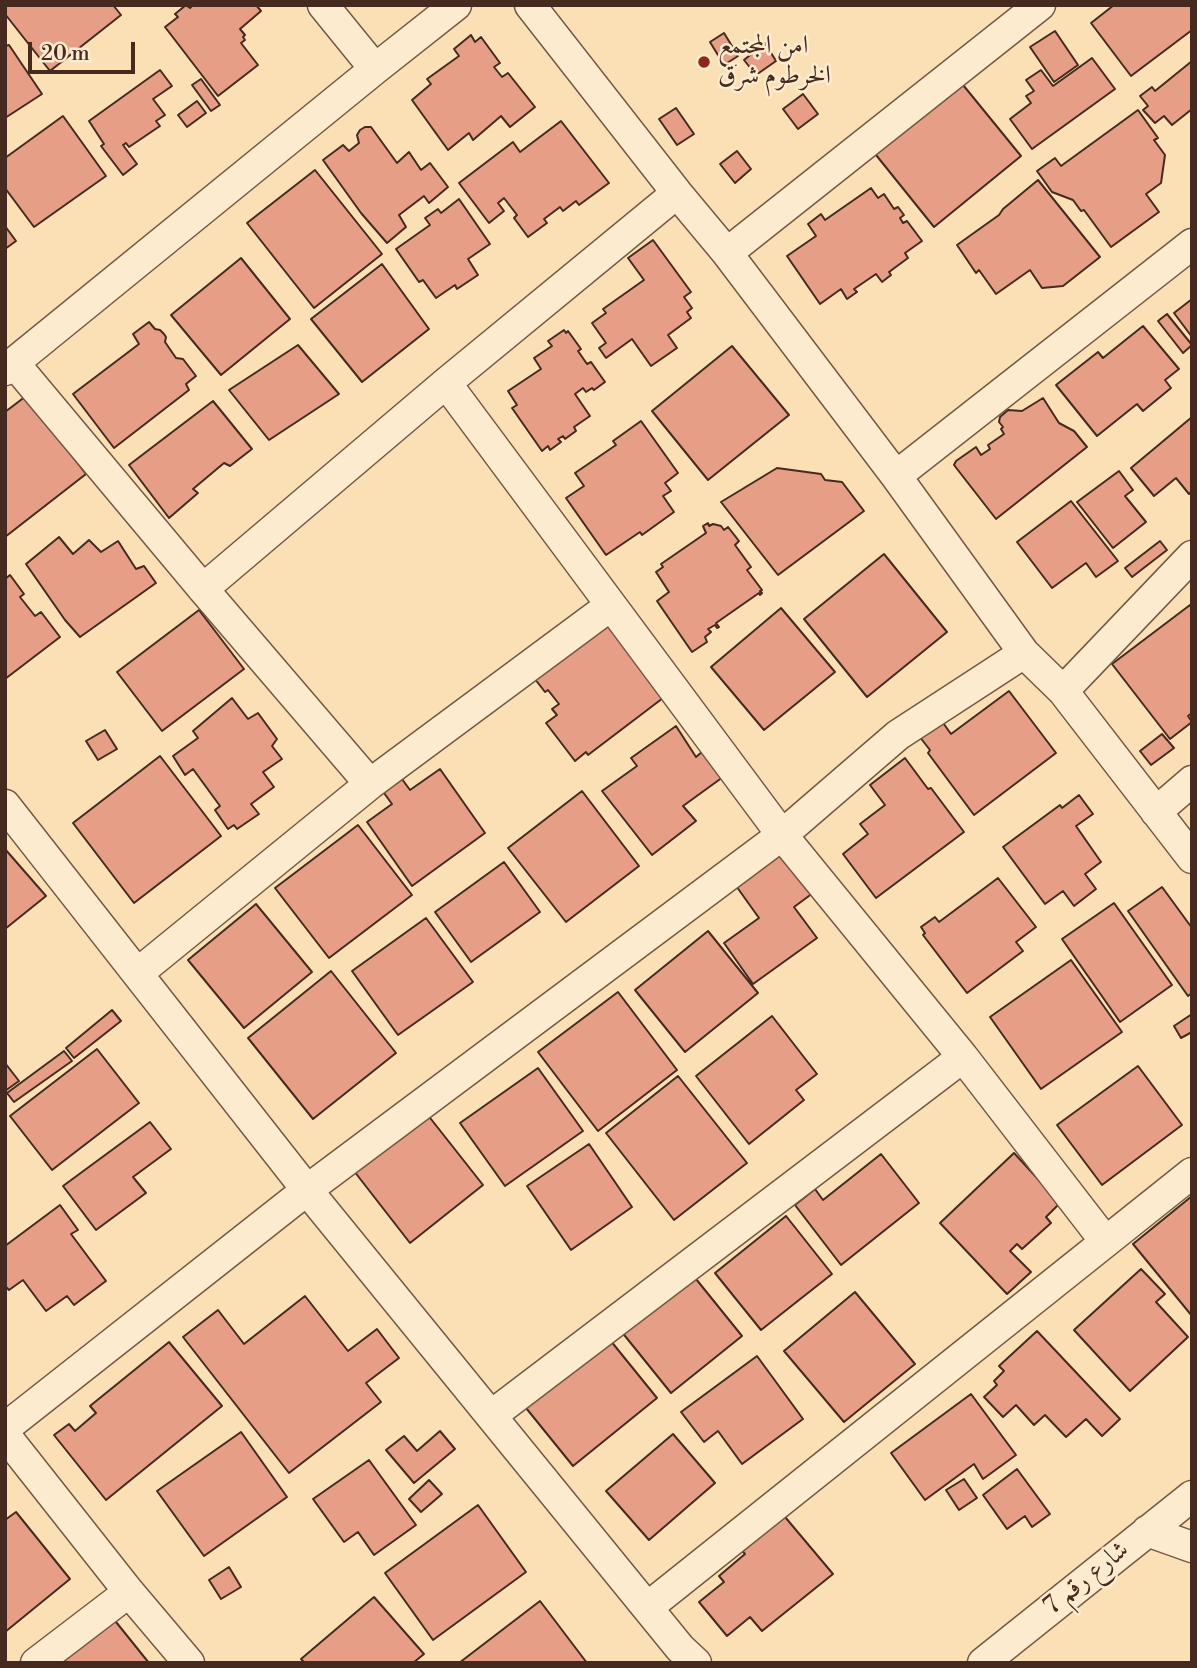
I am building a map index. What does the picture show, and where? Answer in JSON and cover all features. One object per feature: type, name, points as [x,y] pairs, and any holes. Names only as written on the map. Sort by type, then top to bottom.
[{"type":"street","points":[[323,5],[375,69]]},
{"type":"street","points":[[370,784],[10,366],[456,5]]},
{"type":"street","points":[[530,5],[727,253],[897,476],[1024,653],[1063,691],[1192,858]]},
{"type":"street","points":[[727,253],[1040,5]]},
{"type":"street","points":[[203,589],[446,383],[677,193]]},
{"type":"street","points":[[897,476],[1192,244]]},
{"type":"street","points":[[446,383],[782,835],[963,1057],[1105,1241]]},
{"type":"street","points":[[1063,691],[1192,556]]},
{"type":"street","points":[[138,972],[370,784],[610,606]]},
{"type":"street","points":[[5,1428],[307,1190],[782,835],[898,735],[1024,653]]},
{"type":"street","points":[[1156,812],[1192,781]]},
{"type":"street","points":[[5,805],[307,1190],[648,1607],[680,1658]]},
{"type":"street","points":[[492,1415],[963,1057]]},
{"type":"street","points":[[648,1607],[1192,1173]]},
{"type":"street","points":[[5,1435],[189,1663]]},
{"type":"street","name":"شارع رقم 7","points":[[983,1663],[1192,1496]]},
{"type":"street","points":[[1147,1531],[1192,1547]]},
{"type":"street","points":[[36,1663],[130,1592]]},
{"type":"building","points":[[5,5],[113,5],[121,15],[50,71],[5,14]]},
{"type":"building","points":[[186,5],[190,8],[193,5],[256,5],[261,11],[240,29],[245,35],[245,40],[241,43],[258,65],[218,96],[165,27],[178,17],[175,14]]},
{"type":"building","points":[[1114,5],[1192,5],[1192,30],[1131,76],[1091,23]]},
{"type":"building","points":[[1055,31],[1078,65],[1054,82],[1030,47]]},
{"type":"building","points":[[724,33],[738,56],[724,65],[710,42]]},
{"type":"building","points":[[471,35],[475,42],[481,37],[500,63],[494,67],[502,77],[508,73],[535,107],[510,127],[501,116],[473,140],[469,133],[448,150],[412,100],[431,84],[427,79],[459,56],[454,49]]},
{"type":"building","points":[[765,43],[776,61],[756,75],[744,60]]},
{"type":"building","points":[[9,45],[42,94],[5,118],[5,46]]},
{"type":"building","points":[[1092,58],[1115,89],[1032,149],[1010,119],[1031,103],[1026,96],[1034,91],[1026,80],[1041,70],[1053,86]]},
{"type":"building","points":[[1192,61],[1192,109],[1172,125],[1164,116],[1155,123],[1143,110],[1148,106],[1140,96],[1152,87],[1155,91]]},
{"type":"building","points":[[160,70],[172,86],[153,99],[165,115],[156,121],[160,126],[129,147],[126,143],[123,145],[137,164],[123,175],[101,146],[104,144],[89,121]]},
{"type":"building","points":[[201,79],[220,105],[211,111],[192,85]]},
{"type":"building","points":[[959,80],[1021,156],[934,227],[872,150]]},
{"type":"building","points":[[803,94],[818,114],[798,129],[783,109]]},
{"type":"building","points":[[197,101],[206,113],[187,127],[178,115]]},
{"type":"building","points":[[676,108],[694,134],[677,145],[659,119]]},
{"type":"building","points":[[1138,110],[1158,138],[1154,140],[1165,155],[1161,183],[1146,194],[1159,212],[1111,247],[1084,210],[1081,211],[1073,200],[1052,192],[1037,171],[1055,158],[1061,166]]},
{"type":"building","points":[[63,116],[106,176],[34,227],[5,188],[5,158]]},
{"type":"building","points":[[561,121],[609,183],[579,205],[576,201],[563,211],[560,207],[544,219],[547,223],[528,237],[514,218],[517,215],[504,198],[498,203],[504,211],[489,223],[459,183],[513,142],[520,152]]},
{"type":"building","points":[[365,127],[371,127],[397,163],[409,152],[421,170],[430,163],[448,187],[429,203],[424,196],[399,215],[406,227],[387,243],[361,213],[323,160],[343,145],[349,151],[359,143],[357,135]]},
{"type":"building","points":[[737,151],[751,169],[735,183],[720,164]]},
{"type":"building","points":[[315,170],[382,254],[314,308],[247,223]]},
{"type":"building","points":[[1038,180],[1100,257],[1063,286],[1042,288],[1030,270],[996,294],[979,270],[976,273],[957,245],[999,215]]},
{"type":"building","points":[[871,188],[878,198],[884,194],[894,209],[898,207],[904,215],[900,218],[903,223],[907,221],[922,241],[905,253],[908,258],[889,272],[891,275],[882,282],[876,274],[854,289],[857,292],[847,299],[841,289],[820,304],[787,256],[816,236],[808,224],[821,214],[825,220]]},
{"type":"building","points":[[459,199],[490,244],[468,259],[478,275],[457,289],[455,285],[436,298],[423,280],[419,282],[396,249],[430,225],[425,218],[438,209],[441,213]]},
{"type":"building","points":[[5,226],[16,241],[5,249]]},
{"type":"building","points":[[653,240],[691,292],[684,297],[692,308],[687,312],[691,318],[668,335],[677,348],[651,366],[632,339],[606,358],[599,348],[606,343],[592,323],[606,313],[603,309],[644,280],[628,258]]},
{"type":"building","points":[[241,258],[290,319],[221,375],[171,315]]},
{"type":"building","points":[[382,264],[429,329],[362,382],[311,319]]},
{"type":"building","points":[[1192,299],[1192,337],[1174,313]]},
{"type":"building","points":[[1167,314],[1192,345],[1183,353],[1158,321]]},
{"type":"building","points":[[149,322],[164,334],[165,342],[176,358],[183,359],[196,376],[186,384],[189,390],[114,448],[73,394],[139,344],[133,334]]},
{"type":"building","points":[[1143,326],[1179,369],[1165,380],[1171,388],[1143,411],[1137,404],[1097,436],[1056,385],[1098,352],[1103,358]]},
{"type":"building","points":[[564,330],[566,333],[568,331],[581,349],[578,351],[587,364],[591,362],[605,382],[594,390],[592,388],[586,392],[583,388],[575,394],[590,416],[574,427],[576,431],[565,439],[563,436],[558,439],[561,442],[550,450],[548,446],[542,451],[512,408],[517,405],[508,391],[541,369],[534,358],[552,346],[548,341]]},
{"type":"building","points":[[298,345],[339,394],[269,440],[229,390]]},
{"type":"building","points":[[732,346],[789,415],[708,480],[652,411]]},
{"type":"building","points":[[26,396],[86,474],[5,537],[5,412]]},
{"type":"building","points":[[1043,398],[1059,423],[1074,431],[1087,447],[996,519],[954,465],[976,447],[981,455],[990,449],[988,445],[1004,434],[999,422],[1000,417],[1008,410],[1022,411]]},
{"type":"building","points":[[213,401],[252,449],[230,466],[224,463],[193,489],[198,493],[169,518],[129,465]]},
{"type":"building","points":[[1192,417],[1192,491],[1189,494],[1176,478],[1154,496],[1131,468]]},
{"type":"building","points":[[641,421],[678,473],[665,483],[671,491],[663,496],[674,512],[642,535],[640,532],[606,555],[566,498],[584,486],[575,473],[616,445],[613,441]]},
{"type":"building","points":[[777,468],[821,474],[825,480],[842,482],[864,511],[778,575],[721,502]]},
{"type":"building","points":[[1119,471],[1133,490],[1125,496],[1146,522],[1113,548],[1077,502]]},
{"type":"building","points":[[1071,501],[1118,561],[1096,577],[1086,563],[1052,588],[1017,542]]},
{"type":"building","points":[[708,523],[709,526],[721,526],[724,530],[728,527],[739,541],[735,545],[751,567],[747,570],[762,593],[716,623],[719,627],[715,625],[708,629],[711,632],[705,637],[707,642],[692,652],[657,601],[669,592],[656,572],[663,567],[661,564],[706,533],[703,526]]},
{"type":"building","points":[[59,537],[73,554],[89,540],[101,552],[118,541],[136,569],[144,566],[156,583],[80,637],[26,564]]},
{"type":"building","points":[[1160,541],[1167,550],[1132,577],[1125,568]]},
{"type":"building","points":[[884,554],[947,632],[867,697],[804,619]]},
{"type":"building","points":[[10,575],[24,594],[20,597],[35,616],[41,612],[60,637],[5,679],[5,579]]},
{"type":"building","points":[[1190,605],[1192,713],[1188,716],[1192,722],[1170,739],[1112,664]]},
{"type":"building","points":[[781,608],[835,672],[764,730],[711,667]]},
{"type":"building","points":[[199,610],[244,669],[162,731],[117,672]]},
{"type":"building","points":[[606,617],[620,636],[617,638],[663,698],[588,755],[586,752],[575,761],[546,723],[557,715],[552,709],[559,704],[531,674]]},
{"type":"building","points":[[1009,691],[1056,753],[974,815],[928,753],[930,750],[919,736],[941,720],[951,734]]},
{"type":"building","points":[[232,698],[248,719],[258,713],[277,739],[272,746],[282,759],[263,772],[274,787],[251,804],[259,814],[237,829],[234,825],[228,829],[215,810],[220,806],[193,769],[185,775],[173,756],[198,738],[193,731]]},
{"type":"building","points":[[676,726],[696,757],[703,751],[723,777],[683,806],[696,821],[652,855],[602,791],[637,766],[631,758]]},
{"type":"building","points":[[105,730],[117,749],[98,760],[86,741]]},
{"type":"building","points":[[1162,734],[1174,748],[1151,765],[1140,751]]},
{"type":"building","points":[[160,756],[221,836],[134,903],[73,823]]},
{"type":"building","points":[[905,758],[964,832],[876,898],[843,854],[868,834],[860,824],[885,805],[870,785]]},
{"type":"building","points":[[394,768],[410,790],[440,769],[485,833],[412,886],[367,822],[392,804],[376,782]]},
{"type":"building","points":[[582,791],[639,866],[566,922],[508,848]]},
{"type":"building","points":[[1079,795],[1093,814],[1076,826],[1101,862],[1085,874],[1096,889],[1074,906],[1063,891],[1045,904],[1003,847],[1060,805],[1062,808]]},
{"type":"building","points":[[358,825],[412,895],[329,958],[275,888]]},
{"type":"building","points":[[785,845],[817,890],[794,907],[817,938],[753,984],[724,943],[759,918],[734,883]]},
{"type":"building","points":[[5,849],[46,896],[5,929]]},
{"type":"building","points":[[504,862],[540,912],[471,962],[435,912]]},
{"type":"building","points":[[998,878],[1036,927],[1016,942],[1023,951],[967,993],[923,935],[925,933],[921,927],[935,917],[939,922]]},
{"type":"building","points":[[1162,887],[1192,928],[1192,993],[1188,996],[1128,911]]},
{"type":"building","points":[[1114,903],[1172,985],[1120,1022],[1062,939]]},
{"type":"building","points":[[256,904],[312,972],[244,1028],[188,960]]},
{"type":"building","points":[[426,918],[473,982],[398,1035],[352,971]]},
{"type":"building","points":[[708,931],[758,993],[685,1052],[635,990]]},
{"type":"building","points":[[1071,960],[1122,1032],[1041,1089],[990,1017]]},
{"type":"building","points":[[331,971],[396,1053],[313,1119],[248,1038]]},
{"type":"building","points":[[618,992],[677,1070],[598,1131],[538,1052]]},
{"type":"building","points":[[112,1010],[121,1021],[74,1058],[66,1048]]},
{"type":"building","points":[[1192,1014],[1192,1032],[1181,1038],[1174,1026]]},
{"type":"building","points":[[772,1016],[817,1074],[796,1090],[804,1100],[749,1144],[696,1076]]},
{"type":"building","points":[[97,1049],[139,1103],[52,1170],[10,1116]]},
{"type":"building","points":[[64,1051],[72,1061],[14,1102],[7,1093]]},
{"type":"building","points":[[5,1063],[19,1081],[5,1091]]},
{"type":"building","points":[[1138,1066],[1182,1125],[1102,1185],[1057,1125]]},
{"type":"building","points":[[538,1068],[583,1131],[505,1186],[460,1123]]},
{"type":"building","points":[[678,1076],[747,1163],[674,1220],[606,1133]]},
{"type":"building","points":[[427,1114],[483,1185],[410,1243],[354,1171]]},
{"type":"building","points":[[150,1122],[171,1149],[133,1177],[146,1193],[96,1230],[63,1186]]},
{"type":"building","points":[[589,1144],[632,1207],[571,1250],[527,1186]]},
{"type":"building","points":[[1014,1153],[1060,1203],[1046,1217],[1051,1223],[1022,1249],[1017,1244],[1010,1251],[1031,1272],[1007,1294],[940,1223]]},
{"type":"building","points":[[881,1154],[919,1203],[841,1265],[795,1205],[815,1189],[823,1200]]},
{"type":"building","points":[[1192,1196],[1192,1316],[1133,1244]]},
{"type":"building","points":[[60,1205],[78,1230],[71,1234],[106,1281],[74,1305],[67,1296],[46,1311],[23,1280],[9,1290],[5,1286],[5,1246]]},
{"type":"building","points":[[786,1216],[832,1274],[761,1330],[715,1273]]},
{"type":"building","points":[[1141,1269],[1165,1294],[1156,1302],[1188,1337],[1130,1391],[1074,1330]]},
{"type":"building","points":[[692,1274],[742,1336],[671,1393],[621,1331]]},
{"type":"building","points":[[855,1292],[915,1364],[844,1422],[784,1351]]},
{"type":"building","points":[[305,1296],[348,1351],[377,1329],[399,1358],[366,1383],[381,1402],[289,1473],[183,1337],[218,1310],[244,1344]]},
{"type":"building","points":[[1037,1331],[1120,1419],[1102,1436],[1086,1419],[1066,1437],[1045,1415],[1034,1425],[1016,1405],[1003,1417],[984,1397],[997,1385],[994,1381],[1004,1371],[999,1366]]},
{"type":"building","points":[[606,1335],[657,1398],[573,1466],[522,1403]]},
{"type":"building","points":[[169,1342],[222,1406],[106,1500],[54,1435],[69,1424],[75,1431],[96,1413],[90,1406]]},
{"type":"building","points":[[757,1356],[803,1419],[742,1464],[718,1431],[704,1442],[681,1412]]},
{"type":"building","points":[[971,1394],[1016,1455],[983,1479],[974,1464],[925,1500],[891,1453]]},
{"type":"building","points":[[440,1431],[455,1449],[414,1483],[386,1450],[404,1436],[417,1451]]},
{"type":"building","points":[[241,1432],[287,1497],[204,1556],[157,1491]]},
{"type":"building","points":[[673,1434],[715,1483],[649,1540],[606,1491]]},
{"type":"building","points":[[369,1460],[416,1525],[374,1555],[358,1532],[344,1542],[313,1499]]},
{"type":"building","points":[[1017,1469],[1050,1514],[1032,1527],[1025,1516],[1007,1529],[983,1495]]},
{"type":"building","points":[[964,1479],[977,1498],[959,1510],[946,1490]]},
{"type":"building","points":[[429,1480],[442,1494],[421,1512],[409,1499]]},
{"type":"building","points":[[478,1505],[526,1572],[433,1640],[385,1573]]},
{"type":"building","points":[[780,1511],[833,1574],[762,1631],[750,1617],[727,1636],[699,1602],[724,1582],[719,1576],[745,1554],[738,1546]]},
{"type":"building","points":[[16,1512],[70,1579],[5,1632],[5,1520]]},
{"type":"building","points":[[229,1567],[241,1587],[221,1599],[209,1580]]},
{"type":"building","points":[[374,1597],[424,1654],[413,1663],[305,1663],[301,1659]]},
{"type":"building","points":[[540,1601],[587,1663],[459,1663]]},
{"type":"building","points":[[112,1617],[149,1663],[56,1663]]},
{"type":"place","name":"امن المجتمع الخرطوم شرق","points":[[704,62]]}]
